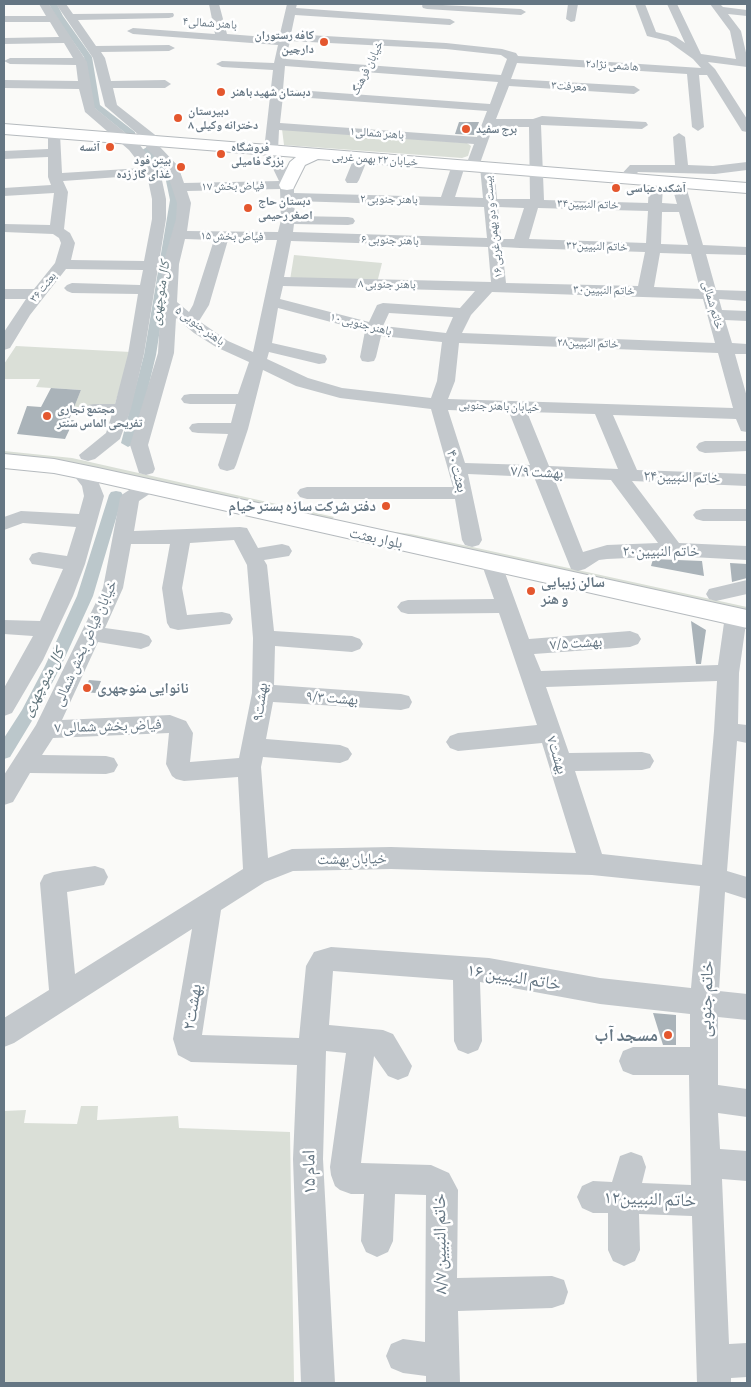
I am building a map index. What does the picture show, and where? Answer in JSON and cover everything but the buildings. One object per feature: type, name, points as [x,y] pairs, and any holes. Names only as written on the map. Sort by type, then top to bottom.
[{"type":"main road","name":"خیابان ۲۲ بهمن غربی","points":[[4,129],[624,179],[680,176],[747,190]]},
{"type":"main road","points":[[287,191],[298,162],[315,154]]},
{"type":"main road","name":"بلوار بعثت","points":[[4,445],[348,523],[491,562],[743,612]]},
{"type":"main road","name":"بلوار بعثت","points":[[4,461],[84,464]]},
{"type":"main road","name":"بلوار بعثت","points":[[146,478],[251,510],[472,540],[716,594],[743,612]]},
{"type":"street","points":[[7,697],[32,660],[63,596],[75,564],[94,496],[84,464],[114,435],[122,410],[136,354],[160,210],[153,171],[126,139],[89,109],[81,62],[44,4]]},
{"type":"street","points":[[61,4],[99,58],[111,106],[154,141],[153,148],[171,166]]},
{"type":"street","points":[[214,4],[222,38]]},
{"type":"street","name":"خیابان فرهنگ","points":[[350,102],[398,4]]},
{"type":"street","points":[[571,19],[573,4]]},
{"type":"street","points":[[640,4],[651,34],[672,39],[697,56],[711,72],[747,126]]},
{"type":"street","points":[[672,4],[697,56]]},
{"type":"street","points":[[419,5],[464,6],[521,12]]},
{"type":"street","points":[[697,56],[745,64],[743,44],[735,30],[717,7]]},
{"type":"street","points":[[717,7],[747,14]]},
{"type":"street","points":[[227,465],[260,353],[288,220],[287,191],[278,162],[271,150],[280,64],[292,8],[379,43]]},
{"type":"street","points":[[69,17],[169,15]]},
{"type":"street","points":[[4,19],[53,19]]},
{"type":"street","points":[[222,64],[280,64],[379,43],[450,22]]},
{"type":"street","points":[[735,30],[747,31]]},
{"type":"street","name":"باهنر شمالی۴","points":[[133,31],[222,38],[379,43]]},
{"type":"street","points":[[4,41],[68,40]]},
{"type":"street","name":"هاشمی نژاد۲","points":[[379,43],[446,46],[511,56],[711,72]]},
{"type":"street","name":"معرفت۳","points":[[379,43],[436,74],[634,90]]},
{"type":"street","points":[[93,49],[169,48]]},
{"type":"street","points":[[447,200],[473,166],[505,80],[511,56]]},
{"type":"street","points":[[10,61],[81,62]]},
{"type":"street","points":[[34,61],[38,84]]},
{"type":"street","points":[[693,71],[698,127]]},
{"type":"street","points":[[4,84],[84,85]]},
{"type":"street","points":[[106,85],[165,84]]},
{"type":"street","points":[[278,92],[350,102],[423,103],[494,108]]},
{"type":"street","points":[[489,123],[535,123],[542,120],[642,125]]},
{"type":"street","points":[[520,244],[535,203],[535,123]]},
{"type":"street","name":"باهنر شمالی۱","points":[[273,126],[335,126],[482,141]]},
{"type":"street","points":[[5,232],[62,226],[61,190],[54,153],[54,134]]},
{"type":"street","name":"خاتم شمالی","points":[[679,137],[680,176],[685,208],[746,418]]},
{"type":"street","points":[[146,478],[139,445],[166,353],[171,264],[183,219],[184,203],[171,166],[170,152],[183,144]]},
{"type":"street","points":[[4,155],[54,153]]},
{"type":"street","points":[[352,180],[361,158]]},
{"type":"street","name":"بیست و دو بهمن غربی ۱۶","points":[[473,166],[491,201],[496,243],[494,287]]},
{"type":"street","points":[[680,176],[720,168],[747,166]]},
{"type":"street","points":[[4,192],[61,190],[153,171]]},
{"type":"street","points":[[645,291],[653,248],[656,187]]},
{"type":"street","name":"فیاض بخش ۱۷","points":[[180,188],[287,191]]},
{"type":"street","name":"باهنر جنوبی ۲","points":[[287,191],[491,201]]},
{"type":"street","name":"خاتم النبیین۳۴","points":[[491,201],[685,208]]},
{"type":"street","points":[[288,220],[348,221]]},
{"type":"street","name":"بعثت ۳۶","points":[[4,346],[22,313],[62,264],[68,243],[62,226]]},
{"type":"street","name":"فیاض بخش ۱۵","points":[[179,235],[285,236]]},
{"type":"street","points":[[191,321],[201,305],[222,236]]},
{"type":"street","name":"باهنر جنوبی ۶","points":[[285,236],[496,243]]},
{"type":"street","name":"خاتم النبیین۳۲","points":[[496,243],[747,251]]},
{"type":"street","points":[[62,264],[150,266]]},
{"type":"street","name":"باهنر جنوبی ۸","points":[[275,281],[494,287]]},
{"type":"street","points":[[438,404],[446,381],[457,326],[494,287]]},
{"type":"street","name":"خاتم النبیین۳۰","points":[[494,287],[747,296]]},
{"type":"street","points":[[72,288],[147,290]]},
{"type":"street","points":[[4,294],[38,294]]},
{"type":"street","name":"باهنر جنوبی ۱۰","points":[[271,301],[386,332],[457,326]]},
{"type":"street","name":"باهنر جنوبی ۵","points":[[169,304],[222,344],[260,353]]},
{"type":"street","points":[[368,357],[374,328],[383,308],[457,326],[493,327]]},
{"type":"street","points":[[4,313],[22,313]]},
{"type":"street","points":[[716,315],[747,316]]},
{"type":"street","name":"خاتم النبیین۲۸","points":[[457,326],[747,349]]},
{"type":"street","points":[[260,353],[319,359]]},
{"type":"street","name":"خیابان باهنر جنوبی","points":[[260,353],[280,373],[302,382],[340,393],[381,400],[746,418]]},
{"type":"street","points":[[190,399],[245,399]]},
{"type":"street","name":"بعثت ۴۰","points":[[438,404],[457,468],[472,540]]},
{"type":"street","points":[[516,406],[578,564]]},
{"type":"street","points":[[94,409],[122,410]]},
{"type":"street","points":[[602,410],[623,475],[673,549]]},
{"type":"street","points":[[198,428],[239,429]]},
{"type":"street","points":[[705,447],[747,446]]},
{"type":"street","name":"بهشت ۷/۹","points":[[457,468],[623,475]]},
{"type":"street","name":"خاتم النبیین۲۴","points":[[623,475],[747,480]]},
{"type":"street","name":"خیابان فیاض بخش شمالی","points":[[4,794],[46,729],[113,588],[124,538],[130,498],[146,478]]},
{"type":"street","points":[[307,493],[463,493]]},
{"type":"street","points":[[124,538],[240,533],[251,510]]},
{"type":"street","points":[[702,515],[747,515]]},
{"type":"street","points":[[4,524],[21,517],[87,521]]},
{"type":"street","name":"بهشت۹","points":[[240,533],[257,565],[264,638],[263,693],[251,757],[256,874]]},
{"type":"street","points":[[180,537],[172,588],[178,624],[222,619]]},
{"type":"street","name":"خاتم النبیین۲۰","points":[[578,564],[594,554],[673,549],[747,553]]},
{"type":"street","points":[[253,555],[282,551]]},
{"type":"street","points":[[39,559],[75,564]]},
{"type":"street","name":"بهشت۷","points":[[491,562],[533,679],[592,864]]},
{"type":"street","points":[[716,594],[747,588]]},
{"type":"street","points":[[408,607],[507,606]]},
{"type":"street","name":"خاتم جنوبی","points":[[713,1373],[703,1097],[705,1002],[713,877],[736,732],[728,673],[743,612]]},
{"type":"street","points":[[4,627],[47,629]]},
{"type":"street","points":[[92,634],[141,641]]},
{"type":"street","points":[[264,638],[352,644]]},
{"type":"street","name":"بهشت ۷/۵","points":[[521,647],[630,639]]},
{"type":"street","points":[[533,679],[728,673]]},
{"type":"street","name":"بهشت ۹/۳","points":[[263,693],[401,702]]},
{"type":"street","name":"فیاض بخش شمالی ۷","points":[[46,729],[170,724],[178,728],[181,733],[178,764],[184,772],[251,757]]},
{"type":"street","points":[[458,742],[551,733]]},
{"type":"street","points":[[251,757],[340,754]]},
{"type":"street","points":[[560,762],[642,761]]},
{"type":"street","points":[[24,764],[106,765]]},
{"type":"street","name":"خیابان بهشت","points":[[4,1034],[256,874],[292,860],[390,858],[592,864],[713,877],[747,888]]},
{"type":"street","points":[[63,997],[53,883],[95,877]]},
{"type":"street","name":"بهشت۲","points":[[209,905],[187,1039],[188,1045],[191,1048],[313,1044]]},
{"type":"street","name":"خاتم النبیین ۱۶","points":[[324,961],[331,959],[489,970],[600,991],[747,1006]]},
{"type":"street","name":"امام ۱۵","points":[[318,1383],[308,1159],[313,1044],[320,966],[324,961]]},
{"type":"street","points":[[466,968],[468,1042]]},
{"type":"street","points":[[313,1044],[362,1041],[383,1042],[398,1066]]},
{"type":"street","name":"خاتم النبیین ۸/۷","points":[[362,1041],[345,1167],[346,1174],[351,1179],[431,1180],[438,1184],[442,1190],[441,1295],[443,1372]]},
{"type":"street","points":[[633,1061],[704,1061]]},
{"type":"street","points":[[703,1097],[747,1103]]},
{"type":"street","points":[[706,1162],[747,1166]]},
{"type":"street","points":[[624,1250],[608,1198],[631,1167]]},
{"type":"street","points":[[376,1241],[380,1178]]},
{"type":"street","name":"خاتم النبیین۱۲","points":[[608,1198],[707,1201]]},
{"type":"street","points":[[441,1295],[552,1292]]},
{"type":"street","points":[[403,1356],[443,1372]]},
{"type":"street","points":[[713,1373],[747,1360]]},
{"type":"shaded area","points":[[282,129],[467,143],[471,146],[468,156],[462,158],[284,145]]},
{"type":"shaded area","points":[[294,255],[382,263],[377,283],[290,280]]},
{"type":"shaded area","points":[[16,346],[131,352],[114,407],[74,407],[81,390],[36,387],[40,379],[4,379],[4,364]]},
{"type":"shaded area","points":[[4,451],[72,458],[334,517],[332,519],[59,461],[4,455]]},
{"type":"shaded area","points":[[363,528],[411,534],[747,607],[747,612]]},
{"type":"shaded area","points":[[81,1106],[98,1106],[97,1120],[178,1116],[179,1128],[290,1132],[294,1383],[4,1383],[4,1111],[26,1110],[24,1123],[77,1124]]},
{"type":"waterway","name":"کال منوچهری","points":[[53,4],[59,16],[88,57],[96,106],[132,134]]},
{"type":"waterway","name":"کال منوچهری","points":[[128,443],[150,355],[175,200],[170,176],[147,150]]},
{"type":"waterway","name":"کال منوچهری","points":[[4,752],[28,714],[53,666],[85,596],[116,495]]},
{"type":"place","name":"کافه رستوران دارچین","points":[[324,42]]},
{"type":"place","name":"دبستان شهید باهنر","points":[[221,92]]},
{"type":"place","name":"دبیرستان دخترانه وکیلی ۸","points":[[178,118]]},
{"type":"place","name":"برج سفید","points":[[466,129]]},
{"type":"place","name":"آنسه","points":[[110,147]]},
{"type":"place","name":"فروشگاه بزرگ فامیلی","points":[[221,154]]},
{"type":"place","name":"بیتن فود غذای گاز زده","points":[[181,167]]},
{"type":"place","name":"آشکده عباسی","points":[[616,188]]},
{"type":"place","name":"دبستان حاج اصغر رحیمی","points":[[248,208]]},
{"type":"place","name":"مجتمع تجاری تفریحی الماس سنتر","points":[[47,416]]},
{"type":"place","name":"دفتر شرکت سازه بستر خیام","points":[[386,506]]},
{"type":"place","name":"سالن زیبایی و هنر","points":[[531,591]]},
{"type":"place","name":"نانوایی منوچهری","points":[[87,688]]},
{"type":"place","name":"مسجد آب","points":[[668,1035]]}]
